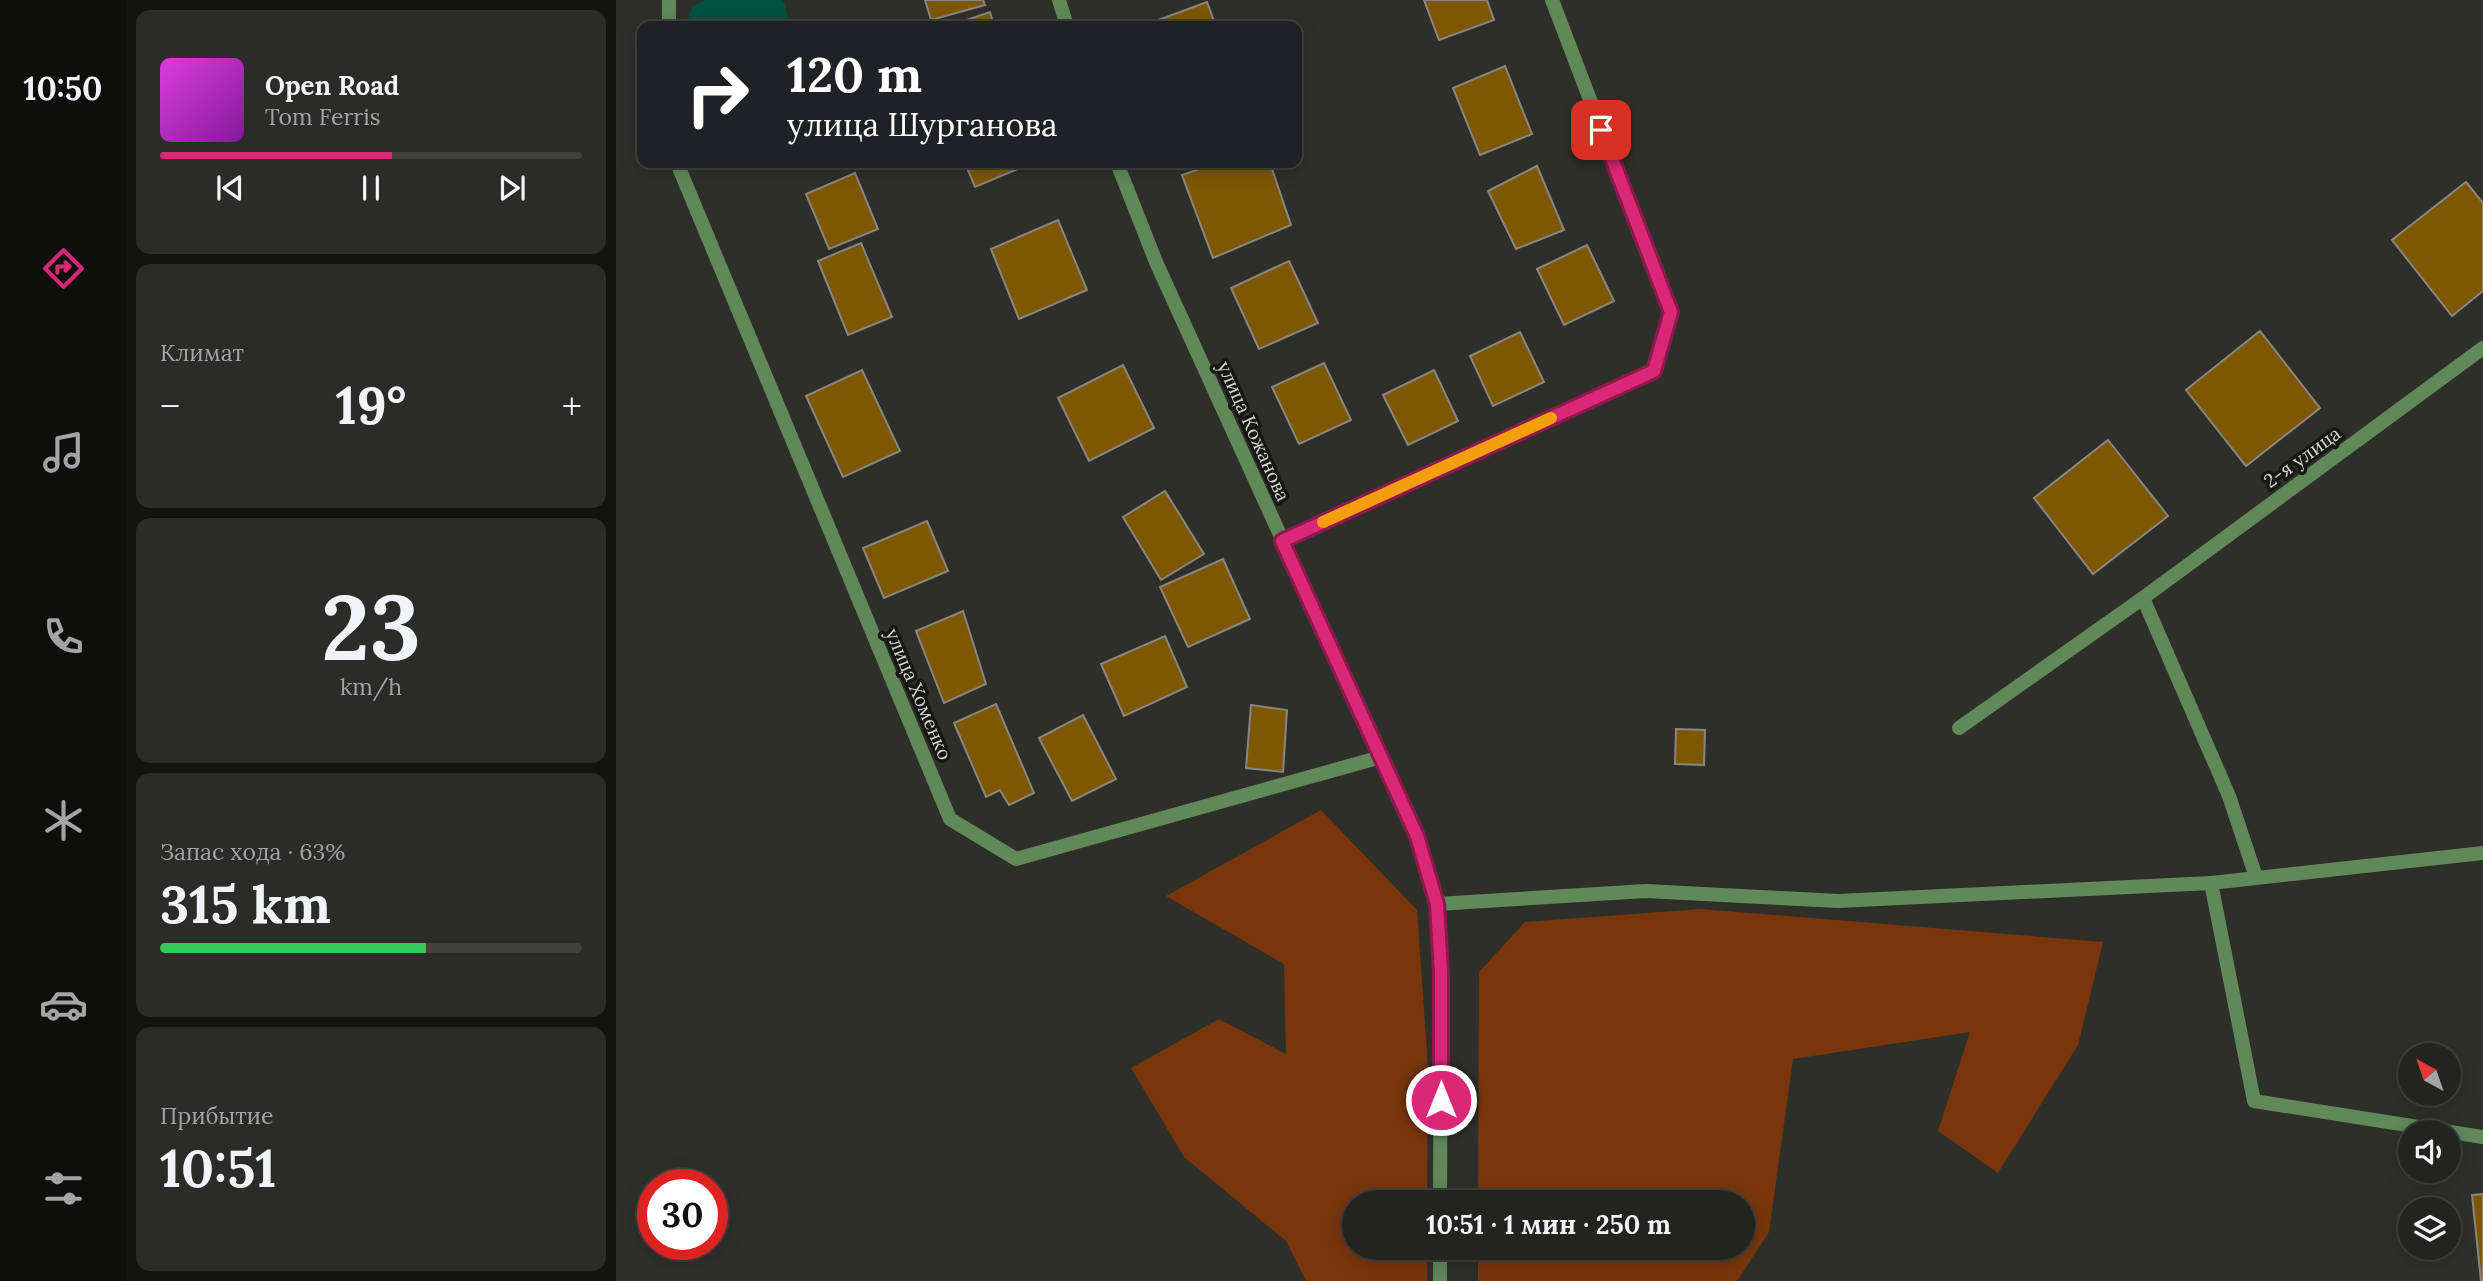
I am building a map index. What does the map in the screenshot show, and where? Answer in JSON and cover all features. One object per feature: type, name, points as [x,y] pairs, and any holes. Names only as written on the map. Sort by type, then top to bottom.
[{"type":"street","points":[[669,0],[669,21]]},
{"type":"street","points":[[1059,0],[1065,21]]},
{"type":"street","points":[[1282,541],[1654,371],[1671,312],[1552,0]]},
{"type":"street","name":"улица Хоменко","points":[[679,168],[950,818],[1016,859],[1381,757]]},
{"type":"street","name":"улица Кожанова","points":[[1119,168],[1156,262],[1417,836],[1437,904],[1441,972],[1440,1190]]},
{"type":"street","name":"2-я улица","points":[[1959,728],[2143,598],[2483,348]]},
{"type":"street","points":[[2143,598],[2229,796],[2256,877]]},
{"type":"street","points":[[1437,904],[1646,891],[1838,901],[2211,883],[2483,853]]},
{"type":"street","points":[[2211,883],[2254,1101],[2483,1137]]},
{"type":"street","points":[[1440,1260],[1440,1281]]},
{"type":"shaded area","points":[[706,0],[781,0],[789,21],[688,21],[692,6]]},
{"type":"shaded area","points":[[1321,810],[1417,910],[1428,1068],[1427,1190],[1342,1190],[1342,1260],[1427,1260],[1427,1281],[1306,1281],[1286,1241],[1184,1157],[1131,1068],[1219,1019],[1286,1054],[1284,964],[1166,896]]},
{"type":"shaded area","points":[[1701,909],[2103,942],[2078,1045],[1998,1173],[1938,1131],[1970,1032],[1793,1059],[1769,1232],[1755,1253],[1755,1190],[1478,1190],[1479,972],[1525,922]]},
{"type":"shaded area","points":[[1478,1260],[1751,1260],[1737,1281],[1478,1281]]},
{"type":"building","points":[[925,0],[983,0],[985,5],[931,20]]},
{"type":"building","points":[[1424,0],[1487,0],[1494,20],[1439,40]]},
{"type":"building","points":[[1207,2],[1214,21],[1156,21]]},
{"type":"building","points":[[990,12],[993,21],[964,21]]},
{"type":"building","points":[[1505,66],[1532,134],[1480,155],[1453,88]]},
{"type":"building","points":[[1537,166],[1564,230],[1516,249],[1488,191]]},
{"type":"building","points":[[967,168],[1020,168],[975,187]]},
{"type":"building","points":[[1202,168],[1272,168],[1291,225],[1213,258],[1182,175]]},
{"type":"building","points":[[855,173],[878,229],[829,249],[806,194]]},
{"type":"building","points":[[2466,182],[2483,203],[2483,291],[2452,316],[2392,240]]},
{"type":"building","points":[[1058,220],[1087,290],[1019,319],[991,249]]},
{"type":"building","points":[[861,243],[892,317],[848,335],[818,261]]},
{"type":"building","points":[[1587,245],[1614,301],[1564,325],[1537,269]]},
{"type":"building","points":[[1289,261],[1318,323],[1259,349],[1231,288]]},
{"type":"building","points":[[2260,331],[2320,408],[2246,466],[2186,390]]},
{"type":"building","points":[[1520,332],[1544,382],[1493,406],[1470,356]]},
{"type":"building","points":[[1324,363],[1351,420],[1299,444],[1272,387]]},
{"type":"building","points":[[1123,365],[1154,428],[1089,461],[1058,398]]},
{"type":"building","points":[[862,370],[900,451],[843,477],[806,396]]},
{"type":"building","points":[[1434,370],[1458,421],[1408,445],[1383,395]]},
{"type":"building","points":[[2108,440],[2168,516],[2093,574],[2034,498]]},
{"type":"building","points":[[1165,491],[1204,554],[1161,580],[1123,517]]},
{"type":"building","points":[[927,521],[948,571],[884,598],[863,548]]},
{"type":"building","points":[[1223,559],[1250,619],[1188,647],[1160,587]]},
{"type":"building","points":[[963,611],[986,684],[944,703],[916,631]]},
{"type":"building","points":[[1165,636],[1187,687],[1124,716],[1101,664]]},
{"type":"building","points":[[996,704],[1034,793],[1009,805],[1000,790],[986,797],[954,723]]},
{"type":"building","points":[[1251,705],[1287,710],[1283,772],[1246,768]]},
{"type":"building","points":[[1083,715],[1116,779],[1072,801],[1039,738]]},
{"type":"building","points":[[1676,729],[1705,730],[1704,765],[1675,764]]},
{"type":"building","points":[[2483,1194],[2483,1281],[2481,1281],[2472,1195]]},
{"type":"slow traffic","points":[[1323,522],[1551,418]]},
{"type":"route","points":[[1441,1100],[1441,972],[1437,904],[1417,836],[1282,541],[1654,371],[1671,312],[1601,130]]}]
